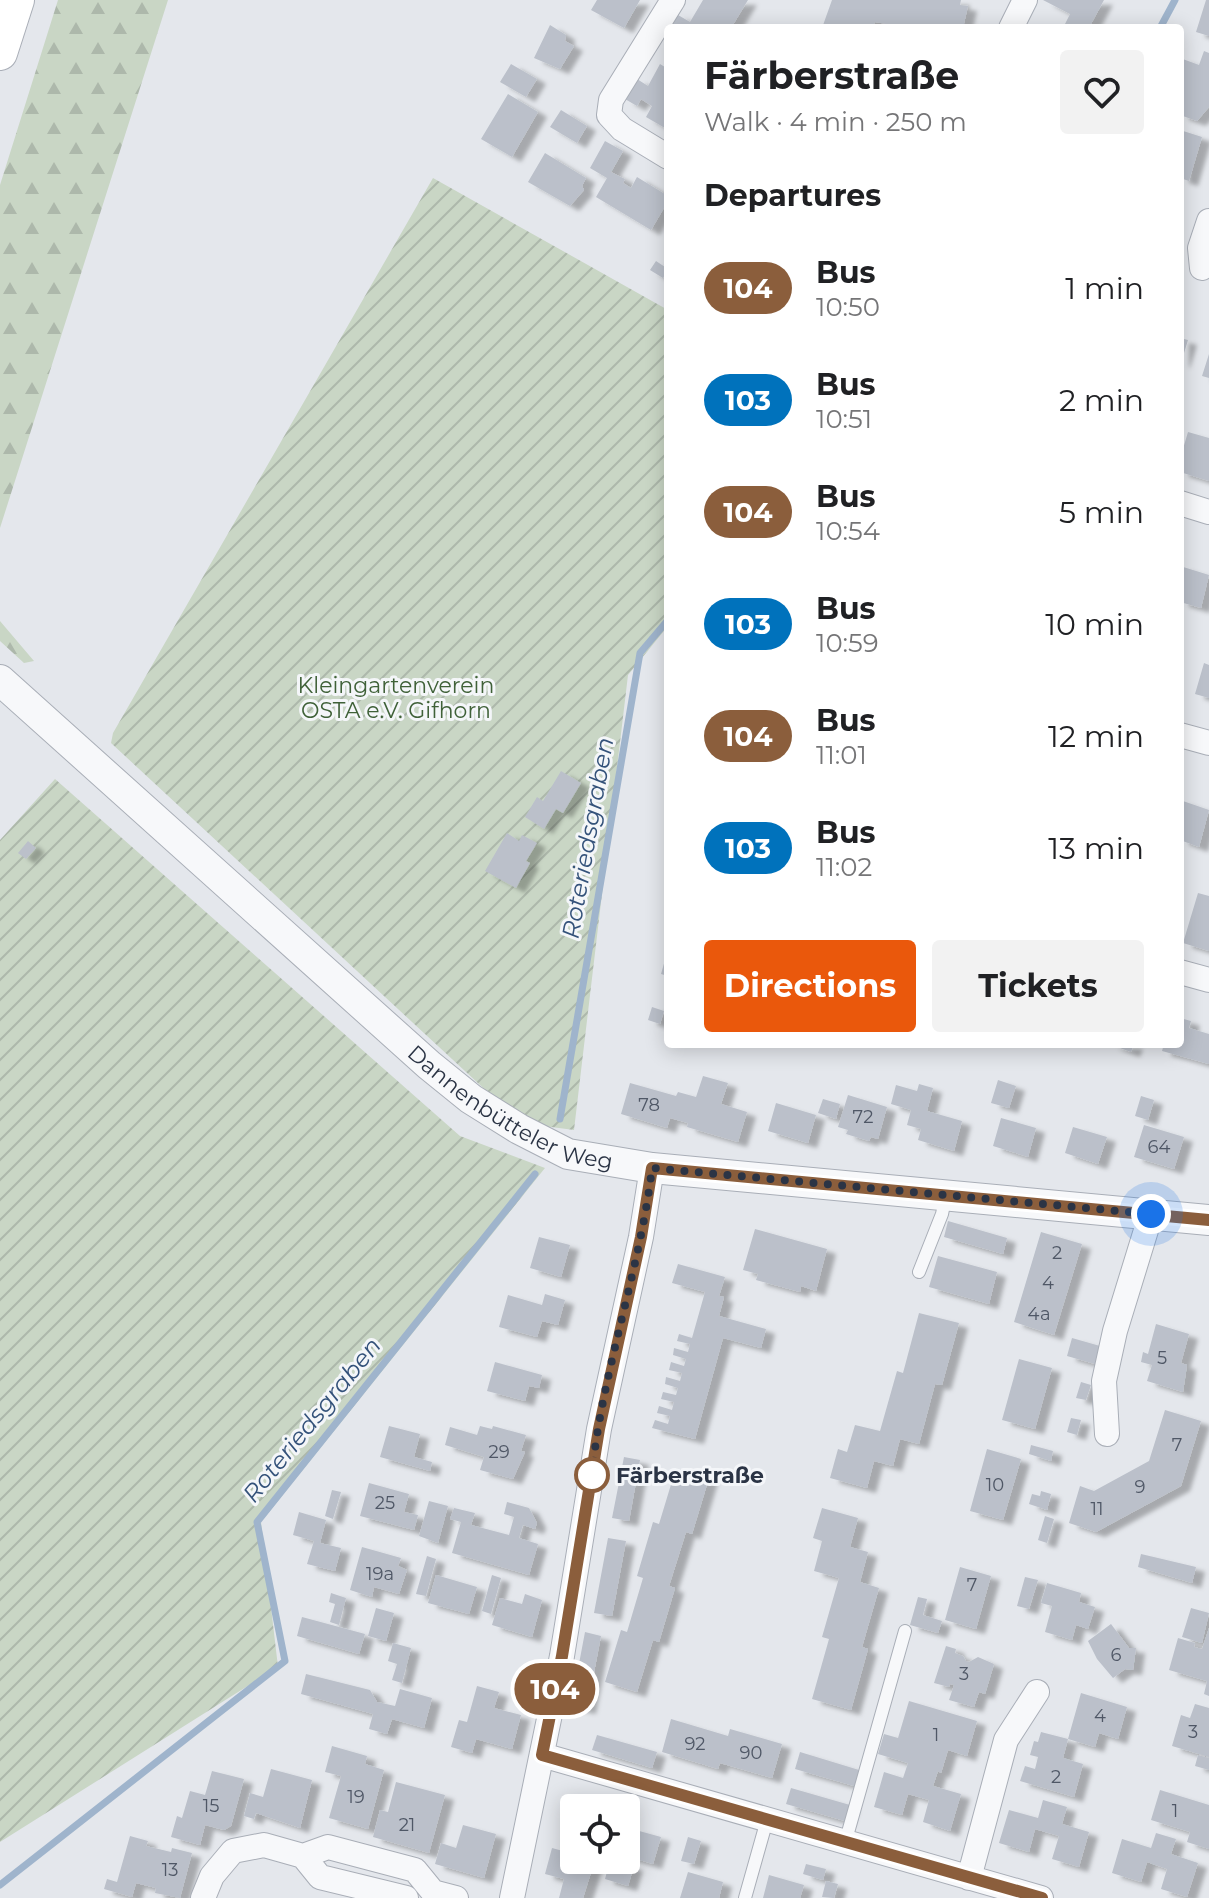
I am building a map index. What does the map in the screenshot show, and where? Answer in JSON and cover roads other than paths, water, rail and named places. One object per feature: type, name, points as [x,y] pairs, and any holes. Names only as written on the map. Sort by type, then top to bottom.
[{"type":"main road","points":[[0,53],[17,0]]},
{"type":"street","points":[[664,155],[622,129],[609,115],[611,100],[673,0]]},
{"type":"street","points":[[1013,24],[1025,0]]},
{"type":"street","points":[[1197,273],[1200,248],[1209,221]]},
{"type":"street","points":[[1184,504],[1209,512]]},
{"type":"street","name":"Dannenbütteler Weg","points":[[0,680],[347,994],[471,1099],[519,1129],[568,1154],[652,1168],[1209,1220]]},
{"type":"street","points":[[1184,736],[1209,743]]},
{"type":"street","points":[[1184,973],[1209,980]]},
{"type":"street","points":[[512,1898],[562,1656],[599,1429],[641,1237],[652,1168]]},
{"type":"street","points":[[1107,1434],[1104,1381],[1115,1331],[1151,1214]]},
{"type":"street","points":[[974,1885],[1006,1740],[1037,1692]]},
{"type":"street","points":[[542,1755],[845,1843],[974,1885],[1041,1898]]},
{"type":"street","points":[[203,1898],[212,1876],[233,1851],[264,1845],[303,1856],[320,1877],[407,1898],[444,1895]]},
{"type":"street","points":[[303,1856],[328,1847],[415,1870],[444,1895]]},
{"type":"lane","points":[[919,1272],[942,1214],[946,1195]]},
{"type":"lane","points":[[845,1843],[905,1631]]},
{"type":"lane","points":[[745,1898],[767,1820]]},
{"type":"waterway","name":"Roteriedsgraben","points":[[1162,24],[1175,0]]},
{"type":"waterway","name":"Roteriedsgraben","points":[[560,1119],[640,653],[664,625]]},
{"type":"waterway","name":"Roteriedsgraben","points":[[0,1885],[285,1661],[257,1522],[535,1174]]},
{"type":"place","name":"Färberstraße","points":[[592,1475]]},
{"type":"park label","name":"Kleingartenverein OSTA e.V. Gifhorn","points":[[396,698]]}]
